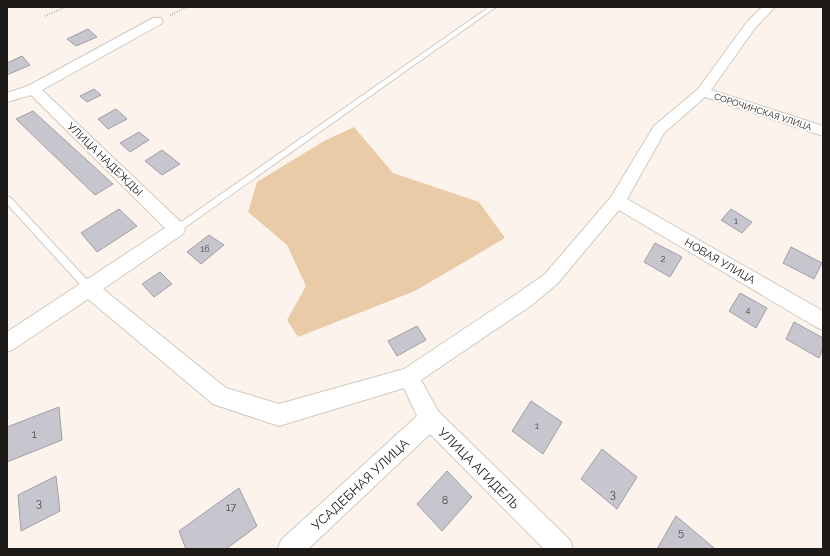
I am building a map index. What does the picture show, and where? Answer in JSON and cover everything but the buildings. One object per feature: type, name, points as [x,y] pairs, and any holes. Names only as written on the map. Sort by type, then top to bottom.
[{"type":"street","points":[[89,288],[220,397],[279,415],[408,377],[525,299],[551,279],[617,201],[660,130],[702,92],[751,25],[769,7]]},
{"type":"street","points":[[7,98],[33,89],[157,21]]},
{"type":"street","name":"УЛИЦА НАДЕЖДЫ","points":[[33,89],[177,229]]},
{"type":"street","name":"СОРОЧИНСКАЯ УЛИЦА","points":[[702,92],[823,131]]},
{"type":"street","name":"НОВАЯ УЛИЦА","points":[[617,201],[823,321]]},
{"type":"street","points":[[7,343],[177,229]]},
{"type":"street","name":"УЛИЦА АГИДЕЛЬ","points":[[408,377],[430,419],[561,549]]},
{"type":"street","name":"УСАДЕБНАЯ УЛИЦА","points":[[290,549],[430,419]]},
{"type":"lane","points":[[177,229],[493,7]]},
{"type":"lane","points":[[7,199],[89,288]]},
{"type":"path","points":[[45,16],[66,7]]},
{"type":"path","points":[[157,21],[188,7]]},
{"type":"shaded area","points":[[354,127],[393,173],[479,202],[505,238],[415,291],[298,337],[287,320],[306,286],[287,245],[248,212],[257,182],[324,141]]}]
